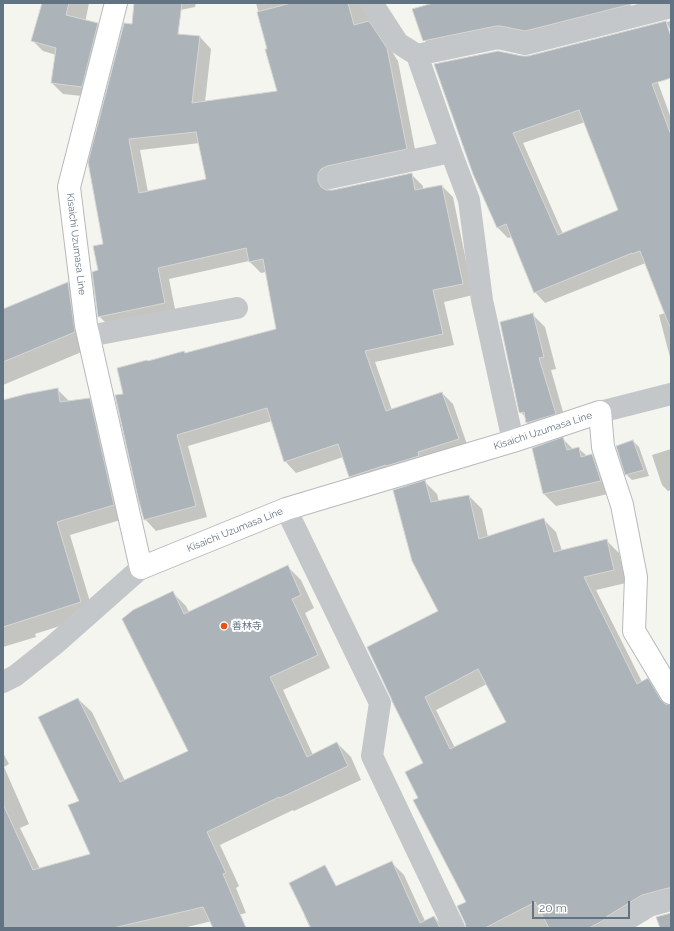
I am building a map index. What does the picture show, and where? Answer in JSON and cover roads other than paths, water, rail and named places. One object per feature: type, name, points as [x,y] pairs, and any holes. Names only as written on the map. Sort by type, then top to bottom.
[{"type":"main road","name":"Kisaichi Uzumasa Line","points":[[116,3],[69,187],[86,325],[141,568],[286,509],[513,441],[600,412],[603,446],[622,505],[636,577],[634,631],[671,693]]},
{"type":"street","points":[[372,3],[398,42],[417,55],[469,200],[482,300],[513,441]]},
{"type":"street","points":[[417,55],[498,38],[525,44],[671,7]]},
{"type":"street","points":[[330,178],[451,152]]},
{"type":"street","points":[[89,336],[237,308]]},
{"type":"street","points":[[600,412],[671,394]]},
{"type":"street","points":[[286,509],[380,703],[372,756],[454,928]]},
{"type":"street","points":[[3,682],[15,676],[54,644],[141,568]]},
{"type":"street","points":[[613,928],[649,906],[671,900]]},
{"type":"place","name":"善林寺","points":[[224,626]]}]
